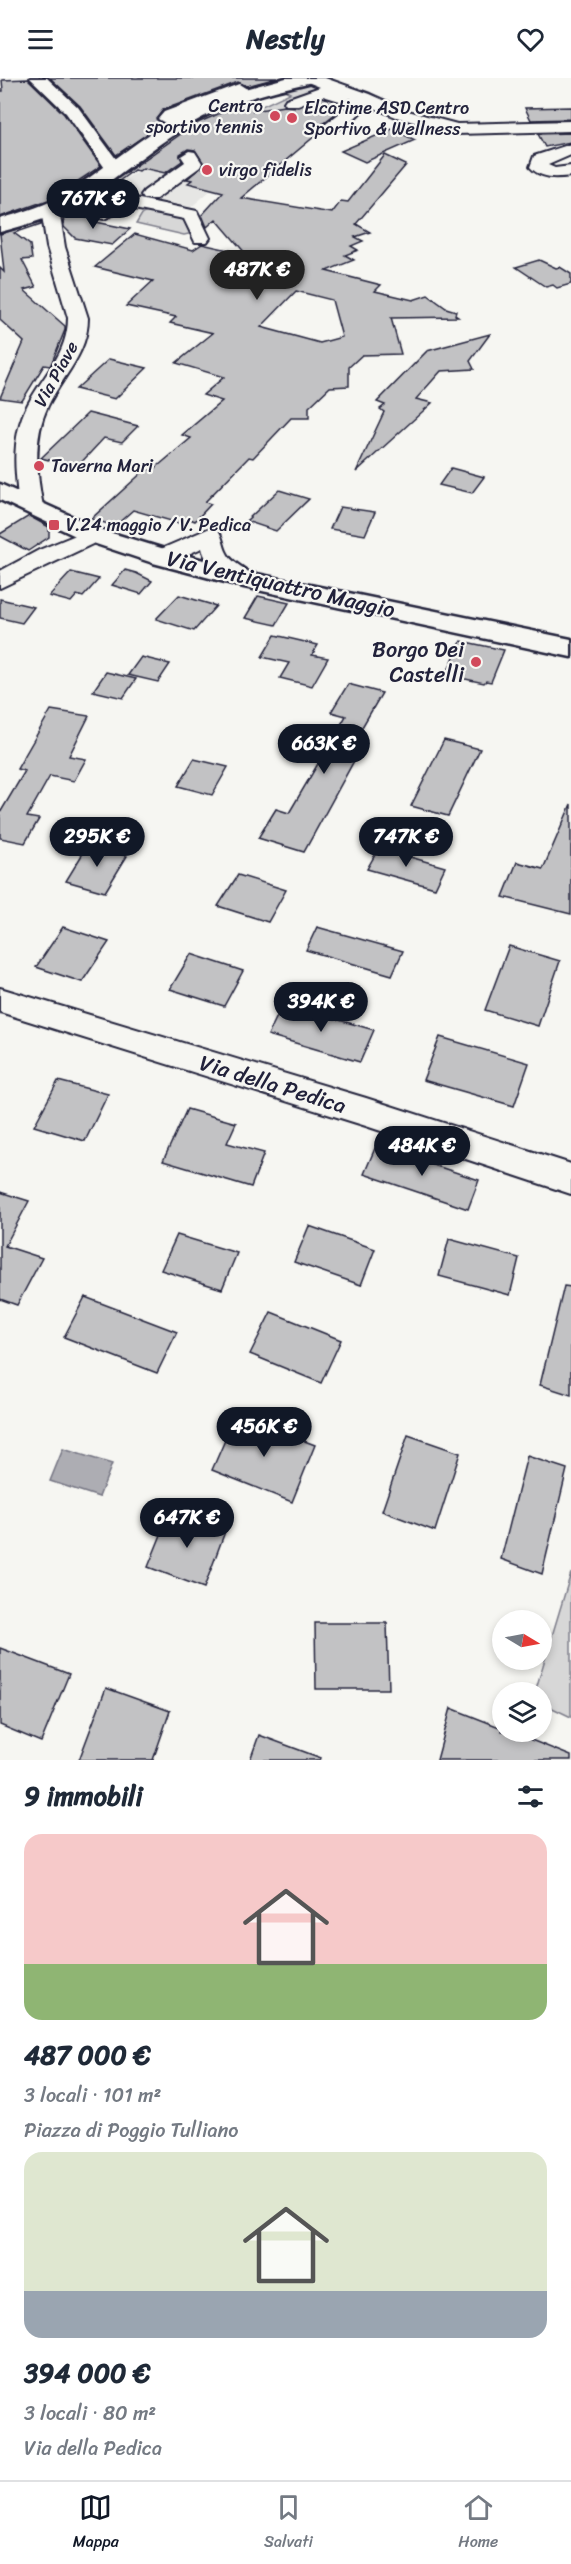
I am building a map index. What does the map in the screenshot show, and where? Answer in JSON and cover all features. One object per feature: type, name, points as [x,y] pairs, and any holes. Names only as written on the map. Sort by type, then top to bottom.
[{"type":"main road","points":[[0,226],[54,213],[80,201],[112,167],[204,110],[244,91],[308,78]]},
{"type":"main road","name":"Via Ventiquattro Maggio","points":[[0,491],[93,535],[162,557],[244,579],[571,648]]},
{"type":"street","points":[[38,78],[72,110],[112,167]]},
{"type":"street","points":[[219,78],[244,91]]},
{"type":"street","points":[[308,78],[402,114],[456,129],[571,126]]},
{"type":"street","points":[[292,102],[322,91],[363,100]]},
{"type":"street","points":[[330,127],[363,100]]},
{"type":"street","points":[[571,148],[540,160],[539,166],[553,173],[571,171]]},
{"type":"street","points":[[150,195],[194,163],[189,156]]},
{"type":"street","points":[[80,201],[127,202],[191,215],[201,238]]},
{"type":"street","name":"Via Piave","points":[[32,506],[25,476],[32,421],[47,390],[74,350],[79,328],[56,247],[54,213]]},
{"type":"street","points":[[162,557],[215,530],[216,558],[244,579]]},
{"type":"street","points":[[0,581],[47,555],[93,535]]},
{"type":"street","name":"Via della Pedica","points":[[3,1007],[366,1112],[571,1179]]},
{"type":"shaded area","name":"Elcatime ASD Centro Sportivo & Wellness","points":[[311,82],[369,101],[330,132],[287,121],[234,119],[290,93],[283,89]]},
{"type":"shaded area","name":"virgo fidelis","points":[[181,147],[297,151],[260,182],[235,177],[232,172],[189,209],[107,190],[144,167],[178,159],[189,152]]},
{"type":"shaded area","points":[[158,208],[191,215],[198,232],[184,235],[136,224],[142,214]]},
{"type":"shaded area","points":[[63,1449],[112,1464],[99,1497],[50,1481]]},
{"type":"shaded area","points":[[571,1573],[571,1717],[552,1708],[552,1682],[538,1682],[542,1670],[552,1670],[552,1636]]},
{"type":"building","points":[[50,78],[277,78],[247,86],[238,82],[163,110],[156,119],[162,124],[116,155],[80,106]]},
{"type":"building","points":[[28,79],[64,114],[101,166],[51,199],[0,217],[0,91],[3,91],[2,80]]},
{"type":"building","points":[[251,100],[253,111],[284,106],[298,107],[318,100],[345,106],[321,125],[322,130],[241,198],[332,213],[341,201],[348,202],[385,155],[406,165],[356,224],[370,232],[355,237],[363,241],[351,246],[358,250],[345,255],[354,260],[326,271],[381,285],[375,291],[413,300],[428,295],[446,308],[456,311],[455,315],[458,317],[391,318],[401,354],[362,355],[349,367],[349,386],[330,387],[309,407],[309,418],[291,418],[253,458],[249,457],[205,502],[211,504],[195,521],[190,519],[185,525],[133,510],[115,526],[91,519],[146,469],[152,471],[191,438],[182,435],[222,401],[203,395],[224,377],[176,363],[213,333],[170,323],[176,317],[126,306],[153,281],[95,267],[135,234],[193,250],[202,244],[246,254],[216,219],[207,227],[202,215],[223,192],[188,183],[192,180],[187,179],[204,164],[195,150],[188,149],[180,154],[182,161],[165,173],[143,168],[139,171],[134,170],[107,190],[103,189],[195,124]],"holes":[[[296,291],[332,300],[342,337],[320,343],[261,327]]]},
{"type":"building","points":[[571,107],[571,119],[531,120],[525,108]]},
{"type":"building","points":[[392,129],[415,140],[365,162],[341,151]]},
{"type":"building","points":[[571,133],[571,142],[545,147],[538,134]]},
{"type":"building","points":[[63,213],[130,229],[112,245],[75,238],[64,227]]},
{"type":"building","points":[[41,222],[41,224],[14,233],[30,245],[32,259],[22,260],[36,287],[24,290],[65,326],[65,330],[50,366],[44,365],[22,401],[0,398],[24,342],[0,320],[0,268],[4,272],[0,234]]},
{"type":"building","points":[[539,260],[556,268],[560,267],[571,274],[571,284],[557,288],[553,285],[546,287],[516,267]]},
{"type":"building","points":[[490,334],[470,361],[474,369],[441,371],[416,399],[432,403],[356,472],[384,412],[380,409],[385,405],[377,402],[427,351]]},
{"type":"building","points":[[109,359],[147,368],[115,399],[76,389]]},
{"type":"building","points":[[88,413],[138,426],[122,442],[104,438],[77,467],[41,458]]},
{"type":"building","points":[[451,468],[484,477],[472,493],[439,485]]},
{"type":"building","points":[[279,490],[309,499],[276,531],[246,521]]},
{"type":"building","points":[[340,507],[375,512],[365,535],[330,529]]},
{"type":"building","points":[[29,516],[49,527],[49,537],[28,551],[0,536],[0,534]]},
{"type":"building","points":[[125,570],[152,581],[141,594],[112,585]]},
{"type":"building","points":[[71,572],[99,579],[83,597],[77,595],[71,602],[49,596]]},
{"type":"building","points":[[179,595],[216,606],[194,631],[156,619]]},
{"type":"building","points":[[258,596],[289,603],[276,625],[245,618]]},
{"type":"building","points":[[0,599],[34,607],[22,623],[0,618]]},
{"type":"building","points":[[275,635],[318,645],[312,655],[328,658],[312,686],[280,678],[289,663],[262,657]]},
{"type":"building","points":[[461,641],[504,650],[491,682],[484,683],[447,673]]},
{"type":"building","points":[[141,657],[170,664],[158,682],[128,675]]},
{"type":"building","points":[[106,672],[136,679],[123,698],[93,691]]},
{"type":"building","points":[[348,684],[382,693],[351,746],[361,748],[304,852],[258,838],[276,809],[289,813],[346,716],[331,712]]},
{"type":"building","points":[[51,710],[89,716],[69,756],[86,759],[74,781],[50,776],[27,817],[39,819],[25,843],[0,838],[0,813],[25,771],[17,769]]},
{"type":"building","points":[[444,740],[480,749],[448,816],[411,806]]},
{"type":"building","points":[[194,759],[228,767],[212,795],[178,786]]},
{"type":"building","points":[[571,804],[571,914],[503,897],[517,862],[543,869]]},
{"type":"building","points":[[88,845],[127,856],[105,892],[66,881]]},
{"type":"building","points":[[379,848],[445,867],[435,888],[367,869]]},
{"type":"building","points":[[238,875],[286,890],[268,922],[218,906]]},
{"type":"building","points":[[63,927],[109,942],[82,982],[36,967]]},
{"type":"building","points":[[317,927],[403,951],[392,975],[306,950]]},
{"type":"building","points":[[509,946],[560,961],[538,1026],[485,1010]]},
{"type":"building","points":[[191,954],[243,971],[224,1006],[170,989]]},
{"type":"building","points":[[283,1004],[374,1030],[360,1062],[268,1035]]},
{"type":"building","points":[[440,1037],[529,1063],[514,1106],[423,1080]]},
{"type":"building","points":[[58,1081],[108,1094],[85,1141],[34,1126]]},
{"type":"building","points":[[187,1109],[236,1123],[227,1143],[264,1153],[251,1187],[163,1161]]},
{"type":"building","points":[[376,1146],[479,1180],[468,1209],[364,1174]]},
{"type":"building","points":[[0,1192],[29,1201],[5,1246],[42,1258],[17,1305],[0,1299]]},
{"type":"building","points":[[309,1226],[375,1249],[361,1285],[294,1262]]},
{"type":"building","points":[[177,1235],[237,1253],[222,1289],[161,1270]]},
{"type":"building","points":[[449,1239],[519,1258],[510,1295],[439,1276]]},
{"type":"building","points":[[564,1286],[571,1287],[571,1395],[540,1385]]},
{"type":"building","points":[[85,1297],[177,1332],[157,1373],[64,1337]]},
{"type":"building","points":[[271,1312],[341,1340],[321,1383],[250,1354]]},
{"type":"building","points":[[236,1415],[315,1445],[292,1502],[212,1470]]},
{"type":"building","points":[[408,1435],[460,1453],[435,1531],[382,1511]]},
{"type":"building","points":[[527,1456],[567,1469],[542,1574],[501,1559]]},
{"type":"building","points":[[171,1510],[226,1529],[204,1588],[148,1567]]},
{"type":"building","points":[[315,1623],[387,1623],[389,1689],[316,1689]]},
{"type":"building","points":[[0,1648],[69,1674],[41,1742],[0,1725]]},
{"type":"building","points":[[106,1688],[170,1711],[153,1760],[79,1760]]},
{"type":"building","points":[[451,1708],[492,1724],[492,1742],[536,1742],[571,1756],[571,1760],[437,1760]]},
{"type":"building","points":[[259,1735],[321,1758],[320,1760],[250,1760]]},
{"type":"place","name":"Centro sportivo tennis","points":[[275,116]]},
{"type":"place","name":"Elcatime ASD Centro Sportivo & Wellness","points":[[292,118]]},
{"type":"place","name":"virgo fidelis","points":[[207,170]]},
{"type":"place","name":"Taverna Mari","points":[[39,466]]},
{"type":"place","name":"V.24 maggio / V. Pedica","points":[[54,525]]},
{"type":"place","name":"Borgo Dei Castelli","points":[[476,662]]}]
